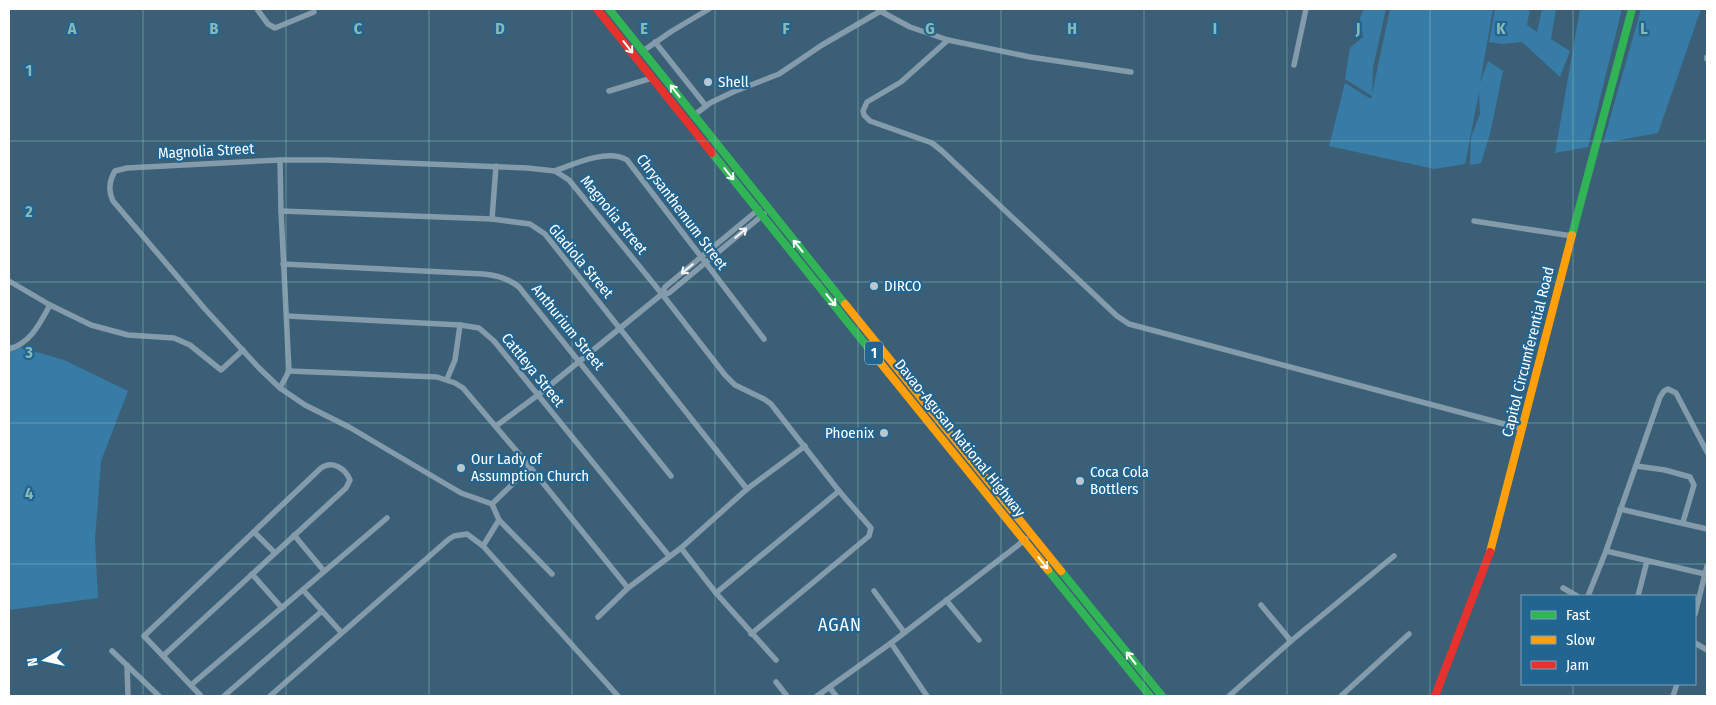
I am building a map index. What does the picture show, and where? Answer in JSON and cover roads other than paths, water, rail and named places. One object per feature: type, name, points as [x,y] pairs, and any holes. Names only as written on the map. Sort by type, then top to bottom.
[{"type":"main road","name":"Davao-Agusan National Highway","points":[[598,9],[686,121],[1150,696]]},
{"type":"main road","name":"Davao-Agusan National Highway","points":[[609,9],[1162,696]]},
{"type":"main road","name":"Capitol Circumferential Road","points":[[1434,696],[1490,550],[1632,9]]},
{"type":"street","points":[[257,9],[268,24],[276,28],[314,12]]},
{"type":"street","points":[[643,51],[709,9]]},
{"type":"street","points":[[1294,66],[1306,9]]},
{"type":"street","points":[[686,121],[706,106],[733,92],[780,74],[822,45],[882,10],[910,27],[948,40],[1030,57],[1131,72]]},
{"type":"street","points":[[948,40],[900,82],[867,102],[864,107],[864,115],[870,121],[932,143],[1123,320],[1148,330],[1522,429]]},
{"type":"street","points":[[655,42],[706,106]]},
{"type":"street","points":[[609,91],[652,78]]},
{"type":"street","name":"Chrysanthemum Street","points":[[554,171],[573,164],[614,154],[622,156],[764,339]]},
{"type":"street","points":[[280,160],[280,211],[289,371],[280,388]]},
{"type":"street","name":"Magnolia Street","points":[[243,350],[205,309],[113,201],[110,194],[110,186],[115,171],[120,169],[280,160],[496,166],[554,171],[569,180],[576,188],[725,375],[735,385],[771,404],[839,491],[871,528],[869,536],[751,634]]},
{"type":"street","points":[[492,219],[496,166]]},
{"type":"street","points":[[662,294],[669,293],[705,264],[767,207]]},
{"type":"street","name":"Gladiola Street","points":[[280,211],[492,219],[530,224],[542,231],[747,489]]},
{"type":"street","points":[[496,426],[662,294],[665,288],[700,258],[760,213]]},
{"type":"street","points":[[1474,221],[1572,236]]},
{"type":"street","name":"Anthurium Street","points":[[283,264],[483,274],[504,278],[519,287],[671,476]]},
{"type":"street","points":[[9,281],[91,325],[114,332],[174,338],[190,345],[221,370],[243,350],[280,388],[305,405],[349,427],[461,493],[492,504],[499,520],[552,574]]},
{"type":"street","points":[[9,349],[19,346],[32,334],[50,304]]},
{"type":"street","name":"Cattleya Street","points":[[286,316],[460,325],[479,328],[487,334],[538,394],[669,556]]},
{"type":"street","points":[[447,379],[455,360],[460,325]]},
{"type":"street","points":[[289,371],[366,373],[447,379],[455,382],[463,388],[496,426],[628,588]]},
{"type":"street","points":[[1588,595],[1664,390],[1668,389],[1676,393],[1707,452]]},
{"type":"street","points":[[598,617],[628,588],[681,548],[747,489],[804,446]]},
{"type":"street","points":[[163,656],[348,484],[350,480],[348,476],[334,465],[327,464],[321,468],[144,636],[163,656],[191,685],[201,696]]},
{"type":"street","points":[[1636,466],[1665,470],[1690,477],[1694,485],[1683,522]]},
{"type":"street","points":[[492,504],[530,467]]},
{"type":"street","points":[[716,593],[839,491]]},
{"type":"street","points":[[1620,509],[1707,529]]},
{"type":"street","points":[[191,685],[387,518]]},
{"type":"street","points":[[482,546],[499,520]]},
{"type":"street","points":[[254,532],[275,553]]},
{"type":"street","points":[[270,696],[341,632],[454,536],[467,534],[482,546],[618,696]]},
{"type":"street","points":[[817,696],[891,643],[1031,534]]},
{"type":"street","points":[[294,535],[324,571]]},
{"type":"street","points":[[681,548],[716,593],[776,660]]},
{"type":"street","points":[[1606,551],[1705,574]]},
{"type":"street","points":[[1229,696],[1291,641],[1394,556]]},
{"type":"street","points":[[1638,595],[1647,561]]},
{"type":"street","points":[[1696,610],[1707,566]]},
{"type":"street","points":[[252,574],[282,608]]},
{"type":"street","points":[[1563,588],[1575,595]]},
{"type":"street","points":[[302,590],[341,632]]},
{"type":"street","points":[[874,591],[904,632]]},
{"type":"street","points":[[946,600],[979,640]]},
{"type":"street","points":[[1261,605],[1291,641]]},
{"type":"street","points":[[224,696],[322,612]]},
{"type":"street","points":[[1341,696],[1409,634]]},
{"type":"street","points":[[891,643],[927,696]]},
{"type":"street","points":[[1696,644],[1707,650]]},
{"type":"street","points":[[112,651],[158,696]]},
{"type":"street","points":[[128,665],[128,696]]},
{"type":"street","points":[[127,681],[136,675]]},
{"type":"street","points":[[776,682],[787,696]]},
{"type":"street","points":[[830,688],[836,696]]},
{"type":"place","name":"Shell","points":[[708,82]]},
{"type":"place","name":"DIRCO","points":[[874,286]]},
{"type":"place","name":"Phoenix","points":[[884,433]]},
{"type":"place","name":"Our Lady of Assumption Church","points":[[461,468]]},
{"type":"place","name":"Coca Cola Bottlers","points":[[1080,481]]},
{"type":"district","name":"AGAN","points":[[840,625]]}]
